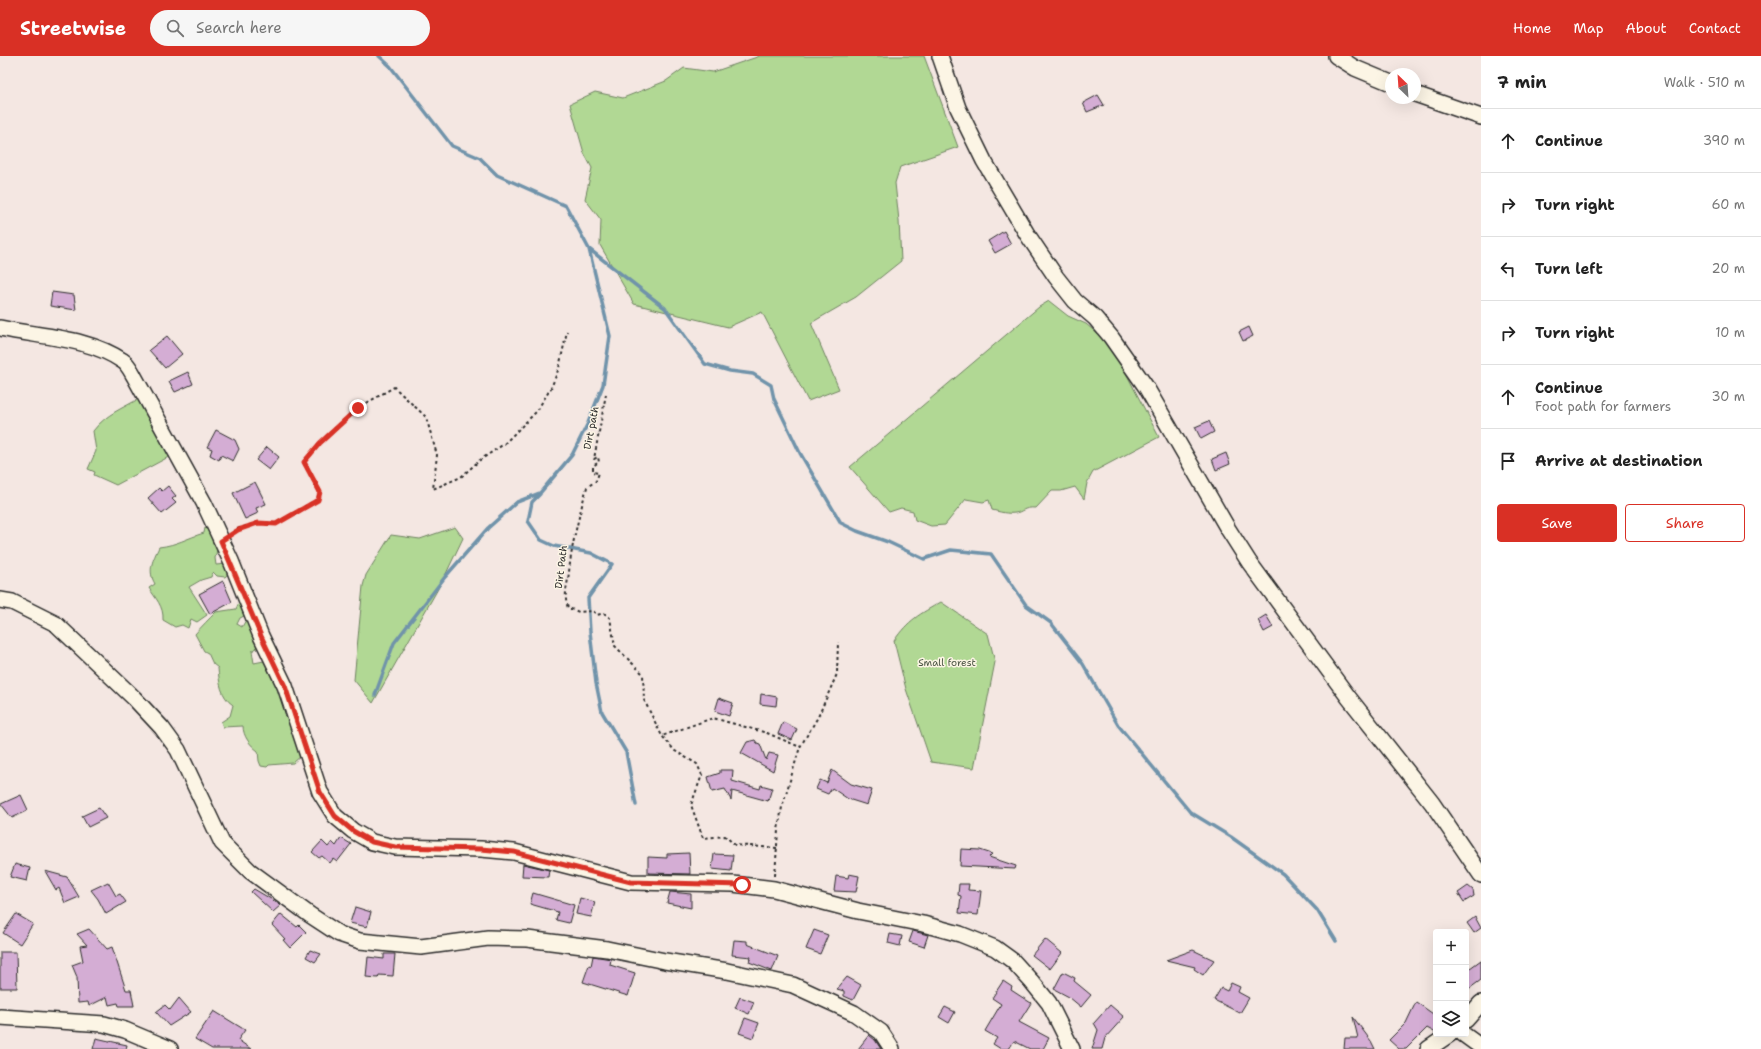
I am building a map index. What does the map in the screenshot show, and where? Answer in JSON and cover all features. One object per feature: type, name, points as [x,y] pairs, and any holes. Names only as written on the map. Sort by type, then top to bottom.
[{"type":"street","points":[[940,56],[958,108],[984,161],[1027,234],[1056,277],[1075,301],[1106,332],[1131,365],[1146,387],[1220,516],[1249,562],[1349,698],[1432,803],[1481,875]]},
{"type":"street","points":[[1336,56],[1355,68],[1385,80]]},
{"type":"street","points":[[1421,96],[1481,117]]},
{"type":"street","points":[[0,328],[64,338],[108,353],[125,362],[204,503],[261,636],[285,686],[320,792],[335,816],[353,831],[372,842],[395,847],[481,849],[514,852],[631,882],[733,884],[774,889],[858,911],[923,924],[960,934],[996,948],[1013,961],[1049,1004],[1072,1049]]},
{"type":"street","points":[[0,600],[12,602],[56,624],[134,698],[162,728],[178,750],[222,843],[250,871],[310,915],[339,934],[360,941],[421,947],[488,938],[527,939],[607,949],[665,961],[734,972],[793,985],[854,1013],[881,1032],[892,1049]]},
{"type":"street","points":[[1469,1017],[1481,1003]]},
{"type":"street","points":[[0,1016],[104,1024],[125,1030],[170,1049]]},
{"type":"street","points":[[1428,1049],[1446,1037]]},
{"type":"street","points":[[1467,1037],[1481,1047]]},
{"type":"path","points":[[221,541],[238,530],[258,523],[276,524],[318,500],[320,492],[304,462],[320,443],[358,408],[394,388],[426,418],[438,455],[432,489],[461,477],[480,460],[504,444],[536,412],[551,388],[560,368],[567,331]]},
{"type":"path","name":"Dirt path","points":[[573,539],[587,487],[596,481],[599,473],[593,472],[593,466],[600,462],[598,457],[594,458],[606,394]]},
{"type":"path","name":"Dirt Path","points":[[573,539],[566,587],[566,602],[568,608],[579,612],[593,611],[597,615],[604,613],[610,618],[615,646],[643,674],[644,700],[662,736]]},
{"type":"path","points":[[774,889],[782,807],[800,747],[818,717],[837,674],[838,642]]},
{"type":"path","points":[[777,848],[735,845],[725,836],[703,838],[691,804],[702,775],[697,764],[675,751],[662,736],[713,718],[767,733],[800,747]]},
{"type":"green space","points":[[760,56],[924,56],[958,147],[900,167],[895,183],[901,261],[856,297],[811,323],[839,389],[808,401],[762,312],[728,327],[634,304],[600,245],[601,220],[585,199],[592,168],[584,153],[570,104],[595,92],[623,98],[666,81],[684,68],[713,72]]},
{"type":"green space","points":[[1049,301],[1068,316],[1086,324],[1112,346],[1159,437],[1093,472],[1087,483],[1084,499],[1075,487],[1061,491],[1052,491],[1036,508],[1028,508],[1012,513],[1004,513],[992,510],[989,500],[983,502],[966,499],[945,525],[931,526],[915,520],[913,511],[901,508],[889,512],[850,467],[1039,307]]},
{"type":"green space","points":[[140,398],[176,453],[116,485],[94,475],[95,472],[88,469],[96,451],[93,431],[109,416]]},
{"type":"green space","points":[[455,527],[463,538],[443,580],[373,703],[354,680],[363,586],[366,575],[391,535],[420,539]]},
{"type":"green space","points":[[205,528],[214,535],[212,541],[217,550],[215,558],[216,565],[226,564],[232,569],[225,577],[217,576],[213,572],[211,577],[201,580],[189,587],[207,615],[197,622],[191,619],[188,628],[182,625],[175,627],[163,620],[161,606],[149,588],[155,584],[151,574],[153,561],[159,547],[177,543],[204,533]]},
{"type":"green space","points":[[240,600],[250,613],[240,618],[237,624],[242,627],[247,618],[263,644],[252,651],[254,663],[264,661],[274,669],[302,755],[293,763],[269,765],[267,767],[261,766],[258,751],[248,740],[244,733],[243,726],[223,727],[221,722],[230,716],[233,705],[223,693],[218,668],[213,664],[208,653],[204,651],[195,634],[216,612],[236,609]]},
{"type":"green space","name":"Small forest","points":[[941,602],[988,634],[995,662],[974,768],[931,762],[906,689],[894,641],[909,623]]},
{"type":"building","points":[[1098,95],[1104,105],[1087,112],[1083,103]]},
{"type":"building","points":[[1004,231],[1011,244],[995,253],[988,241]]},
{"type":"building","points":[[52,292],[74,295],[76,310],[50,306]]},
{"type":"building","points":[[1249,327],[1253,336],[1243,341],[1239,332]]},
{"type":"building","points":[[167,336],[182,354],[165,368],[149,350]]},
{"type":"building","points":[[188,372],[193,384],[175,392],[169,381]]},
{"type":"building","points":[[1209,421],[1214,432],[1201,439],[1195,427]]},
{"type":"building","points":[[216,430],[235,440],[239,449],[233,461],[221,455],[219,460],[210,455],[212,449],[207,447]]},
{"type":"building","points":[[267,447],[279,457],[269,470],[256,460]]},
{"type":"building","points":[[1226,453],[1230,464],[1216,470],[1212,459]]},
{"type":"building","points":[[255,482],[266,504],[256,508],[258,513],[245,519],[233,493]]},
{"type":"building","points":[[168,486],[176,496],[172,499],[176,503],[162,514],[148,498],[159,488],[162,491]]},
{"type":"building","points":[[223,581],[232,602],[210,614],[199,594]]},
{"type":"building","points":[[1266,615],[1273,627],[1264,632],[1258,620]]},
{"type":"building","points":[[761,694],[777,697],[776,706],[760,704]]},
{"type":"building","points":[[719,698],[733,703],[729,716],[715,711]]},
{"type":"building","points":[[783,722],[797,729],[792,740],[778,734]]},
{"type":"building","points":[[755,740],[760,744],[766,760],[769,753],[778,755],[773,771],[741,753],[747,742]]},
{"type":"building","points":[[720,770],[733,770],[732,781],[760,789],[761,785],[772,788],[768,801],[732,791],[731,800],[725,789],[712,792],[708,777],[720,773]]},
{"type":"building","points":[[832,770],[851,784],[872,790],[867,805],[848,799],[832,788],[828,794],[816,789],[820,780],[827,783]]},
{"type":"building","points":[[21,795],[28,810],[12,818],[1,804]]},
{"type":"building","points":[[99,808],[106,818],[88,827],[82,816]]},
{"type":"building","points":[[341,838],[351,844],[337,862],[333,859],[330,863],[322,856],[319,858],[312,852],[322,841],[328,847],[332,842],[336,846]]},
{"type":"building","points":[[961,849],[980,850],[992,854],[989,857],[1016,866],[1015,869],[960,866]]},
{"type":"building","points":[[689,853],[690,874],[648,873],[648,857],[667,858],[667,854]]},
{"type":"building","points":[[714,854],[733,855],[731,871],[712,869]]},
{"type":"building","points":[[15,864],[30,868],[27,881],[10,877]]},
{"type":"building","points":[[523,864],[549,870],[548,877],[522,876]]},
{"type":"building","points":[[45,871],[67,877],[79,897],[65,903],[59,888],[56,890]]},
{"type":"building","points":[[849,874],[859,876],[856,892],[834,891],[836,876],[848,878]]},
{"type":"building","points":[[108,882],[116,896],[120,894],[126,902],[106,914],[91,890]]},
{"type":"building","points":[[959,884],[969,884],[968,890],[981,891],[978,915],[959,913],[961,896],[958,895]]},
{"type":"building","points":[[1468,886],[1473,890],[1474,896],[1464,902],[1458,893]]},
{"type":"building","points":[[254,889],[281,905],[273,912],[251,892]]},
{"type":"building","points":[[670,892],[691,894],[691,908],[667,903]]},
{"type":"building","points":[[533,893],[574,905],[569,923],[556,920],[558,912],[530,904]]},
{"type":"building","points":[[580,898],[595,902],[591,917],[576,914]]},
{"type":"building","points":[[355,907],[371,912],[367,927],[350,923]]},
{"type":"building","points":[[16,914],[33,924],[20,944],[3,933]]},
{"type":"building","points":[[281,914],[297,927],[299,925],[306,932],[290,948],[283,940],[285,939],[272,925]]},
{"type":"building","points":[[1475,917],[1481,928],[1474,933],[1467,923]]},
{"type":"building","points":[[89,929],[107,949],[112,947],[126,990],[131,990],[134,1006],[119,1006],[118,1003],[109,1005],[107,997],[89,1006],[88,1002],[78,1003],[77,977],[72,965],[83,961],[80,946],[87,945],[77,934]]},
{"type":"building","points":[[814,930],[828,935],[820,954],[806,949]]},
{"type":"building","points":[[913,931],[928,935],[924,947],[909,942]]},
{"type":"building","points":[[890,934],[902,936],[900,946],[888,943]]},
{"type":"building","points":[[1045,939],[1062,953],[1050,969],[1032,955]]},
{"type":"building","points":[[734,940],[747,941],[747,944],[778,956],[772,971],[749,962],[751,957],[732,955]]},
{"type":"building","points":[[310,950],[321,954],[315,962],[306,957]]},
{"type":"building","points":[[1193,950],[1214,960],[1203,975],[1194,969],[1195,967],[1166,960]]},
{"type":"building","points":[[0,952],[16,952],[17,988],[0,988]]},
{"type":"building","points":[[384,954],[395,954],[393,976],[379,975],[378,978],[366,977],[368,957],[384,959]]},
{"type":"building","points":[[593,956],[611,959],[610,965],[635,973],[628,996],[583,982],[589,965],[591,966]]},
{"type":"building","points":[[1481,960],[1481,980],[1469,989],[1469,969]]},
{"type":"building","points":[[1063,972],[1075,978],[1074,981],[1091,995],[1081,1007],[1069,997],[1054,989]]},
{"type":"building","points":[[847,977],[861,985],[853,1000],[844,996],[844,991],[837,989]]},
{"type":"building","points":[[1003,981],[1012,987],[1011,990],[1031,1003],[1019,1022],[1049,1038],[1043,1049],[1030,1049],[1014,1041],[1009,1049],[1001,1049],[993,1044],[997,1038],[985,1031],[1001,1004],[992,998]]},
{"type":"building","points":[[1231,983],[1240,987],[1238,992],[1249,998],[1240,1013],[1214,1000],[1221,988],[1227,991]]},
{"type":"building","points":[[740,997],[754,1002],[749,1014],[735,1008]]},
{"type":"building","points":[[179,998],[191,1012],[169,1026],[156,1012],[165,1005],[170,1010]]},
{"type":"building","points":[[1416,1002],[1433,1014],[1433,1031],[1427,1028],[1406,1049],[1399,1049],[1389,1040],[1406,1023]]},
{"type":"building","points":[[1110,1005],[1124,1017],[1105,1038],[1102,1049],[1092,1049],[1098,1030],[1094,1023]]},
{"type":"building","points":[[945,1007],[955,1012],[949,1023],[939,1017]]},
{"type":"building","points":[[214,1011],[245,1030],[238,1040],[251,1049],[212,1049],[195,1039]]},
{"type":"building","points":[[1353,1017],[1371,1041],[1375,1049],[1344,1049],[1345,1038],[1358,1038]]},
{"type":"building","points":[[745,1018],[759,1023],[753,1038],[739,1033]]},
{"type":"building","points":[[869,1035],[875,1040],[881,1049],[858,1049]]},
{"type":"building","points":[[96,1038],[127,1045],[126,1049],[93,1049]]},
{"type":"waterway","points":[[375,695],[394,643],[445,577],[488,528],[517,502],[540,493],[572,455],[588,423],[603,385],[610,336],[589,249],[566,206],[497,175],[480,158],[452,146],[390,66],[379,56]]},
{"type":"waterway","points":[[589,249],[665,308],[705,364],[730,371],[753,374],[771,385],[774,399],[800,453],[841,523],[857,531],[888,542],[924,559],[951,550],[991,554],[1026,605],[1051,623],[1083,664],[1118,725],[1190,812],[1231,837],[1283,874],[1317,910],[1336,941]]},
{"type":"waterway","points":[[540,494],[532,502],[528,521],[541,540],[554,546],[591,553],[612,564],[588,598],[590,632],[596,683],[602,712],[626,752],[636,805]]},
{"type":"route","points":[[358,408],[320,443],[304,462],[320,492],[318,500],[276,524],[258,523],[238,530],[221,541],[231,561],[261,636],[285,686],[303,736],[320,792],[335,816],[353,831],[372,842],[395,847],[481,849],[514,852],[631,882],[652,884],[742,885]]}]
